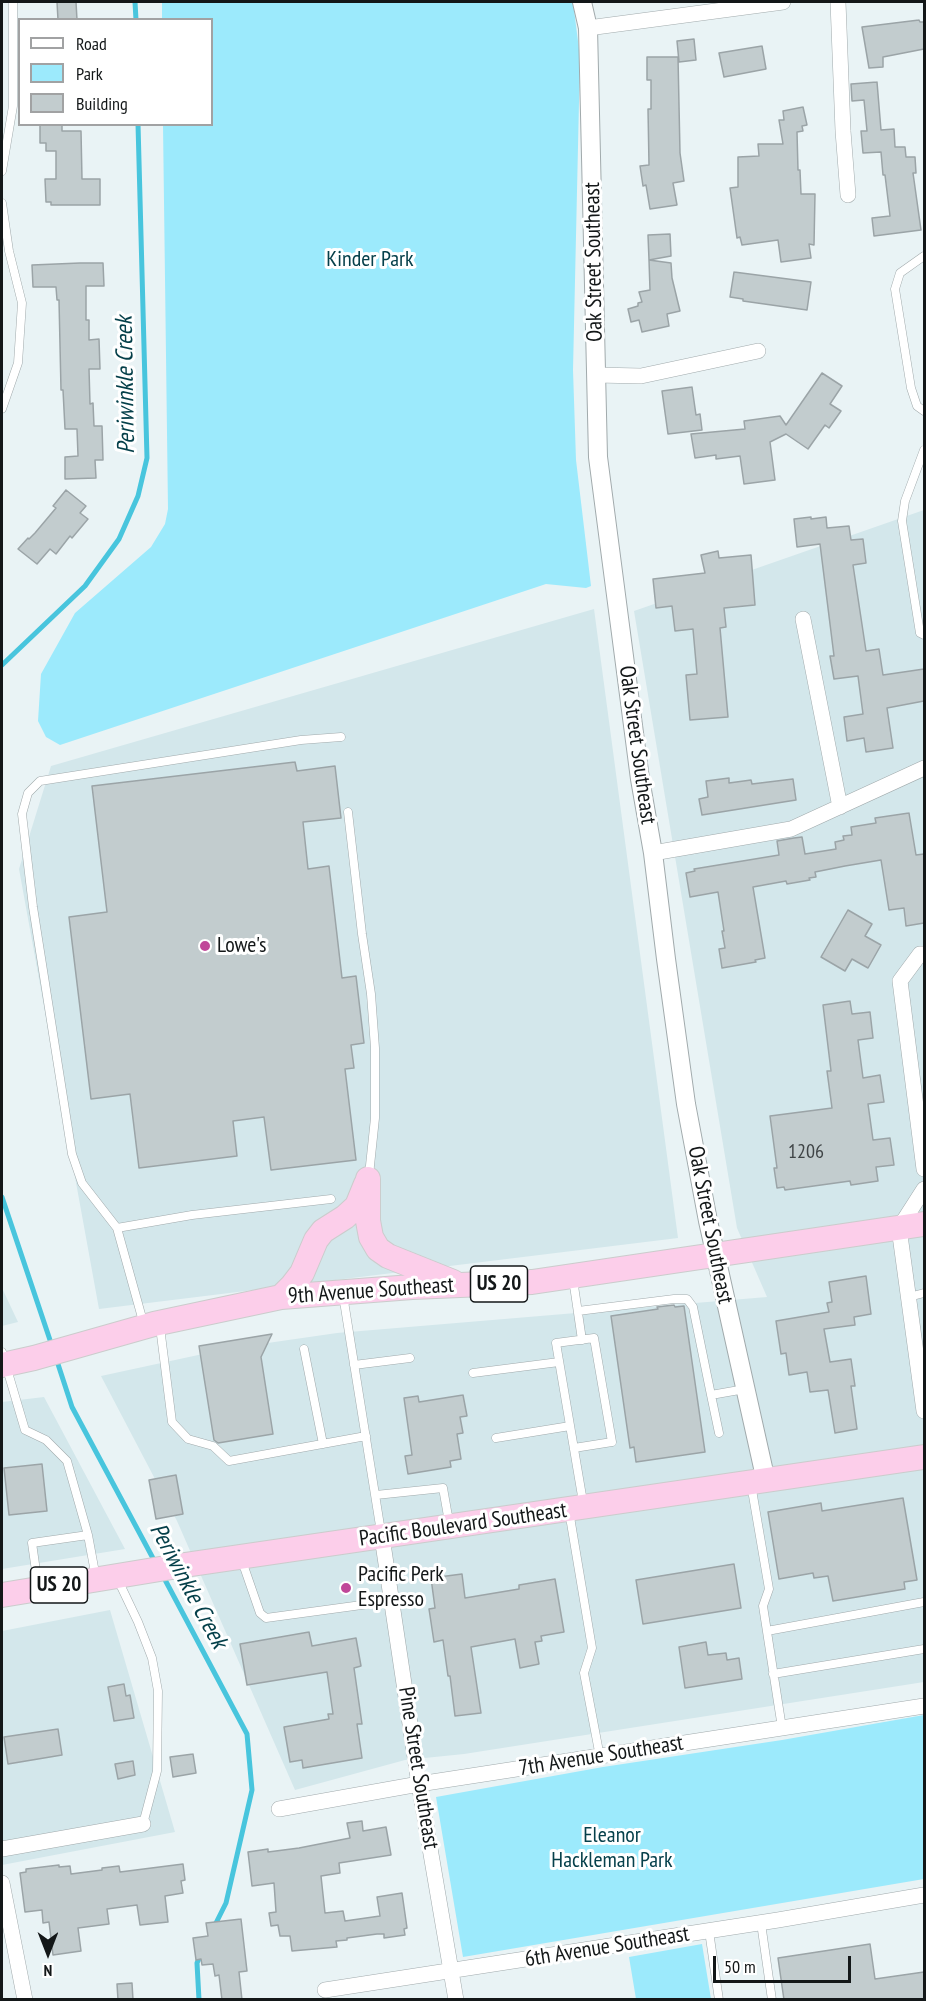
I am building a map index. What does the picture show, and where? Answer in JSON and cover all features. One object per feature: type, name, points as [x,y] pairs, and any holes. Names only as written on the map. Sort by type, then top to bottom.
[{"type":"highway","points":[[368,1179],[368,1221],[371,1237],[378,1249],[397,1260],[461,1285]]},
{"type":"highway","points":[[281,1297],[302,1273],[316,1240],[323,1231],[357,1206],[368,1179]]},
{"type":"highway","name":"9th Avenue Southeast","points":[[2,1360],[34,1358],[152,1325],[281,1297],[532,1282],[924,1224]]},
{"type":"highway","name":"Pacific Boulevard Southeast","points":[[2,1594],[178,1566],[924,1457]]},
{"type":"street","name":"Oak Street Southeast","points":[[582,2],[588,28],[598,457],[686,1104],[715,1255],[745,1389],[758,1482]]},
{"type":"street","points":[[588,28],[692,8],[783,2]]},
{"type":"street","points":[[838,2],[848,195]]},
{"type":"street","points":[[596,375],[641,376],[758,351]]},
{"type":"street","points":[[803,619],[840,807]]},
{"type":"street","points":[[653,853],[791,829],[924,768]]},
{"type":"street","points":[[922,954],[900,981],[924,1169]]},
{"type":"street","points":[[924,1189],[899,1228],[920,1351],[924,1411]]},
{"type":"street","name":"Pine Street Southeast","points":[[382,1536],[419,1784],[456,2000]]},
{"type":"street","name":"7th Avenue Southeast","points":[[279,1809],[419,1784],[924,1706]]},
{"type":"street","points":[[2,1850],[143,1824]]},
{"type":"street","points":[[2,1882],[25,2000]]},
{"type":"street","name":"6th Avenue Southeast","points":[[325,1990],[761,1923],[924,1895]]},
{"type":"lane","points":[[2,171],[13,106],[13,2]]},
{"type":"lane","points":[[2,203],[9,251],[22,303],[18,363],[2,409]]},
{"type":"lane","points":[[924,256],[900,273],[896,289],[911,388],[917,406],[924,411]]},
{"type":"lane","points":[[924,450],[905,501],[902,521],[920,633],[924,635]]},
{"type":"lane","points":[[342,737],[301,740],[40,781],[28,793],[22,814],[33,907],[72,1154],[82,1183],[117,1228],[152,1325],[172,1422],[188,1439],[213,1446],[229,1461],[366,1436]]},
{"type":"lane","points":[[348,812],[371,993],[375,1048],[375,1118],[368,1179]]},
{"type":"lane","points":[[117,1228],[192,1215],[331,1199]]},
{"type":"lane","points":[[572,1276],[582,1340]]},
{"type":"lane","points":[[343,1292],[382,1536]]},
{"type":"lane","points":[[909,1297],[924,1293]]},
{"type":"lane","points":[[578,1311],[687,1299],[693,1307],[719,1433]]},
{"type":"lane","points":[[574,1448],[612,1442],[594,1338],[556,1343],[574,1448],[576,1508],[592,1648],[584,1673],[600,1756]]},
{"type":"lane","points":[[304,1349],[323,1444]]},
{"type":"lane","points":[[354,1365],[410,1358]]},
{"type":"lane","points":[[2,1360],[25,1430],[46,1440],[68,1461],[88,1535],[106,1577],[138,1622],[152,1658],[158,1690],[157,1771],[143,1824]]},
{"type":"lane","points":[[473,1373],[559,1362]]},
{"type":"lane","points":[[711,1395],[745,1389]]},
{"type":"lane","points":[[496,1438],[570,1426]]},
{"type":"lane","points":[[758,1482],[769,1589],[763,1606],[782,1728]]},
{"type":"lane","points":[[376,1495],[443,1488],[450,1527]]},
{"type":"lane","points":[[38,1588],[32,1543],[88,1535]]},
{"type":"lane","points":[[241,1557],[260,1613],[266,1618],[392,1601]]},
{"type":"lane","points":[[767,1631],[924,1602]]},
{"type":"lane","points":[[773,1674],[924,1649]]},
{"type":"lane","points":[[761,1923],[772,2000]]},
{"type":"lane","points":[[708,1931],[719,2000]]},
{"type":"shaded area","points":[[924,510],[924,1682],[464,1754],[405,1760],[295,1790],[177,1521],[101,1376],[226,1349],[337,1333],[767,1297],[737,1228],[634,611]]},
{"type":"shaded area","points":[[594,609],[678,1238],[99,1309],[19,869],[51,766]]},
{"type":"shaded area","points":[[2,1288],[18,1322],[2,1326]]},
{"type":"shaded area","points":[[44,1397],[125,1549],[2,1569],[2,1402]]},
{"type":"shaded area","points":[[110,1610],[175,1832],[2,1865],[2,1631]]},
{"type":"green space","name":"Kinder Park","points":[[162,2],[573,2],[580,57],[573,370],[576,460],[591,586],[586,588],[546,584],[60,745],[46,737],[38,721],[41,674],[75,613],[151,547],[165,524],[168,509],[163,126],[213,126],[213,18],[162,18]]},
{"type":"green space","name":"Eleanor Hackleman Park","points":[[924,1715],[924,1879],[463,1957],[436,1797],[603,1767],[782,1740]]},
{"type":"green space","points":[[702,1944],[711,1999],[636,1999],[629,1957]]},
{"type":"building","points":[[57,2],[76,2],[77,18],[58,18]]},
{"type":"building","points":[[919,20],[924,22],[924,49],[883,57],[883,67],[869,68],[862,27]]},
{"type":"building","points":[[694,39],[696,60],[679,62],[677,41]]},
{"type":"building","points":[[762,46],[766,69],[724,77],[719,53]]},
{"type":"building","points":[[647,57],[678,57],[680,153],[684,181],[673,183],[677,205],[650,209],[640,166],[649,165],[648,109],[651,109],[651,80],[647,80]]},
{"type":"building","points":[[877,82],[881,130],[894,129],[895,147],[905,147],[906,157],[915,157],[916,173],[913,173],[921,230],[874,236],[872,218],[890,216],[885,175],[883,175],[881,152],[863,153],[861,131],[867,131],[864,100],[852,101],[851,84]]},
{"type":"building","points":[[803,107],[807,125],[802,126],[803,131],[797,132],[798,170],[800,170],[801,194],[815,194],[814,245],[809,244],[811,258],[781,262],[778,240],[742,245],[740,237],[737,238],[730,188],[738,187],[738,157],[759,156],[758,144],[783,144],[779,120],[784,120],[783,111]]},
{"type":"building","points":[[40,126],[62,126],[62,131],[81,131],[82,179],[100,179],[100,205],[51,205],[51,202],[46,202],[45,179],[56,179],[56,151],[46,151],[46,143],[40,143]]},
{"type":"building","points":[[670,234],[671,256],[649,260],[648,235]]},
{"type":"building","points":[[649,260],[671,263],[680,311],[667,314],[669,326],[642,332],[639,320],[631,322],[628,309],[642,302],[639,292],[650,290]]},
{"type":"building","points":[[103,263],[104,286],[86,286],[86,320],[89,320],[89,340],[99,339],[100,369],[89,369],[90,404],[93,403],[94,426],[102,426],[103,460],[95,460],[96,478],[65,479],[65,457],[78,456],[77,429],[65,429],[63,390],[61,390],[59,300],[57,300],[56,287],[33,287],[32,265]]},
{"type":"building","points":[[734,272],[811,282],[807,310],[730,297]]},
{"type":"building","points":[[822,373],[842,386],[830,404],[841,411],[829,428],[825,425],[808,449],[786,434],[770,442],[775,480],[744,484],[740,456],[716,459],[716,455],[695,458],[691,434],[745,429],[744,421],[780,416],[786,425]]},
{"type":"building","points":[[692,387],[696,415],[700,414],[702,430],[668,434],[662,391]]},
{"type":"building","points":[[66,490],[86,506],[80,513],[88,519],[72,538],[70,536],[56,554],[50,549],[37,564],[18,549],[56,508],[53,506]]},
{"type":"building","points":[[811,517],[811,519],[826,517],[827,528],[849,526],[851,540],[863,539],[866,563],[853,565],[866,651],[879,649],[883,675],[924,669],[924,701],[887,708],[893,748],[866,752],[864,738],[847,741],[844,717],[863,714],[858,676],[834,679],[830,656],[834,656],[820,544],[797,547],[794,519]]},
{"type":"building","points":[[718,551],[719,558],[751,555],[755,605],[724,608],[726,627],[720,628],[728,717],[690,720],[686,675],[697,674],[693,629],[675,631],[672,606],[656,608],[653,579],[705,573],[701,555]]},
{"type":"building","name":"Lowe's","points":[[295,762],[297,771],[335,766],[341,818],[303,822],[308,869],[329,866],[342,978],[356,976],[364,1043],[351,1045],[354,1068],[345,1069],[356,1160],[271,1170],[264,1117],[233,1121],[237,1156],[139,1168],[130,1094],[91,1099],[69,917],[107,912],[92,786]]},
{"type":"building","points":[[729,778],[729,783],[751,780],[752,784],[793,779],[796,800],[702,815],[699,799],[708,797],[706,781]]},
{"type":"building","points":[[909,813],[916,855],[924,854],[924,923],[906,926],[904,908],[889,910],[881,860],[815,872],[816,877],[809,878],[810,880],[787,884],[786,881],[753,887],[765,958],[755,960],[756,962],[722,968],[719,949],[725,948],[718,892],[690,897],[686,873],[695,871],[694,869],[779,855],[777,841],[794,838],[802,837],[805,854],[836,849],[835,842],[844,840],[843,836],[852,835],[851,827],[876,823],[875,818]]},
{"type":"building","points":[[848,910],[872,924],[865,936],[881,945],[868,968],[852,959],[845,971],[821,957]]},
{"type":"building","points":[[850,1001],[852,1014],[870,1012],[873,1038],[858,1040],[863,1078],[880,1075],[884,1102],[868,1104],[873,1140],[890,1138],[894,1165],[876,1167],[878,1181],[851,1185],[850,1181],[785,1190],[784,1187],[777,1188],[774,1168],[777,1168],[770,1116],[832,1108],[827,1071],[831,1071],[823,1005]]},
{"type":"building","points":[[866,1276],[871,1314],[854,1317],[855,1325],[824,1329],[830,1362],[851,1359],[855,1386],[851,1386],[857,1429],[835,1433],[828,1390],[810,1392],[807,1372],[789,1375],[786,1353],[781,1354],[776,1321],[829,1312],[827,1303],[832,1302],[829,1282]]},
{"type":"building","points":[[674,1305],[675,1307],[684,1306],[705,1452],[636,1462],[634,1447],[630,1448],[611,1316]]},
{"type":"building","points":[[272,1334],[261,1357],[273,1434],[218,1443],[214,1440],[199,1346]]},
{"type":"building","points":[[463,1395],[467,1416],[460,1417],[463,1433],[457,1434],[461,1459],[450,1461],[451,1467],[408,1474],[405,1456],[412,1455],[404,1398],[418,1396],[419,1402]]},
{"type":"building","points":[[42,1464],[47,1511],[9,1515],[4,1468]]},
{"type":"building","points":[[176,1475],[183,1514],[156,1519],[149,1480]]},
{"type":"building","points":[[903,1498],[917,1580],[904,1582],[905,1589],[833,1601],[828,1576],[814,1578],[813,1573],[779,1579],[768,1512],[821,1503],[822,1511]]},
{"type":"building","points":[[734,1564],[741,1608],[643,1624],[636,1580]]},
{"type":"building","points":[[462,1574],[465,1598],[519,1589],[519,1585],[555,1579],[564,1632],[541,1636],[542,1641],[535,1642],[539,1664],[520,1668],[515,1639],[471,1647],[481,1713],[455,1716],[443,1640],[434,1642],[429,1609],[435,1608],[431,1578]]},
{"type":"building","points":[[309,1632],[312,1646],[356,1638],[361,1666],[354,1668],[362,1724],[357,1724],[362,1758],[303,1768],[302,1760],[290,1762],[284,1727],[329,1719],[328,1714],[333,1714],[327,1672],[247,1685],[240,1644]]},
{"type":"building","points":[[706,1642],[708,1655],[726,1653],[727,1660],[739,1658],[742,1679],[685,1688],[679,1647]]},
{"type":"building","points":[[124,1684],[126,1696],[130,1695],[134,1718],[114,1721],[108,1687]]},
{"type":"building","points":[[58,1729],[62,1755],[8,1764],[4,1737]]},
{"type":"building","points":[[193,1754],[196,1773],[173,1777],[170,1757]]},
{"type":"building","points":[[133,1761],[135,1775],[118,1779],[115,1764]]},
{"type":"building","points":[[362,1821],[363,1831],[386,1827],[391,1855],[339,1863],[340,1873],[321,1876],[325,1913],[343,1911],[345,1921],[380,1916],[377,1897],[402,1893],[407,1928],[404,1929],[405,1935],[384,1938],[384,1934],[377,1934],[347,1938],[347,1940],[336,1941],[337,1947],[292,1951],[290,1936],[280,1936],[278,1925],[271,1926],[269,1913],[276,1912],[274,1883],[252,1886],[248,1852],[299,1848],[350,1838],[347,1823]]},
{"type":"building","points":[[183,1864],[185,1880],[181,1881],[183,1893],[165,1896],[168,1922],[140,1925],[137,1905],[107,1909],[109,1924],[78,1928],[81,1951],[53,1955],[49,1922],[43,1923],[42,1910],[25,1912],[20,1873],[26,1872],[26,1869],[70,1866],[71,1874],[119,1866],[120,1872]]},
{"type":"building","points":[[241,1919],[247,1971],[239,1972],[242,2000],[222,2000],[219,1975],[215,1976],[213,1964],[202,1965],[201,1959],[196,1960],[193,1938],[208,1936],[206,1923]]},
{"type":"building","points":[[870,1944],[875,1979],[924,1972],[924,2000],[784,2000],[778,1958]]},
{"type":"building","points":[[132,1983],[133,2000],[118,2000],[117,1984]]},
{"type":"waterway","name":"Periwinkle Creek","points":[[135,2],[136,18]]},
{"type":"waterway","name":"Periwinkle Creek","points":[[2,665],[85,586],[119,539],[138,496],[147,458],[138,126]]},
{"type":"waterway","name":"Periwinkle Creek","points":[[2,1197],[52,1346]]},
{"type":"waterway","name":"Periwinkle Creek","points":[[56,1358],[72,1407],[155,1562]]},
{"type":"waterway","name":"Periwinkle Creek","points":[[163,1576],[247,1734],[252,1790],[226,1903],[214,1927]]},
{"type":"waterway","name":"Periwinkle Creek","points":[[199,2000],[197,1963],[201,1954]]},
{"type":"place","name":"Lowe's","points":[[205,946]]},
{"type":"place","name":"Pacific Perk Espresso","points":[[346,1588]]}]
